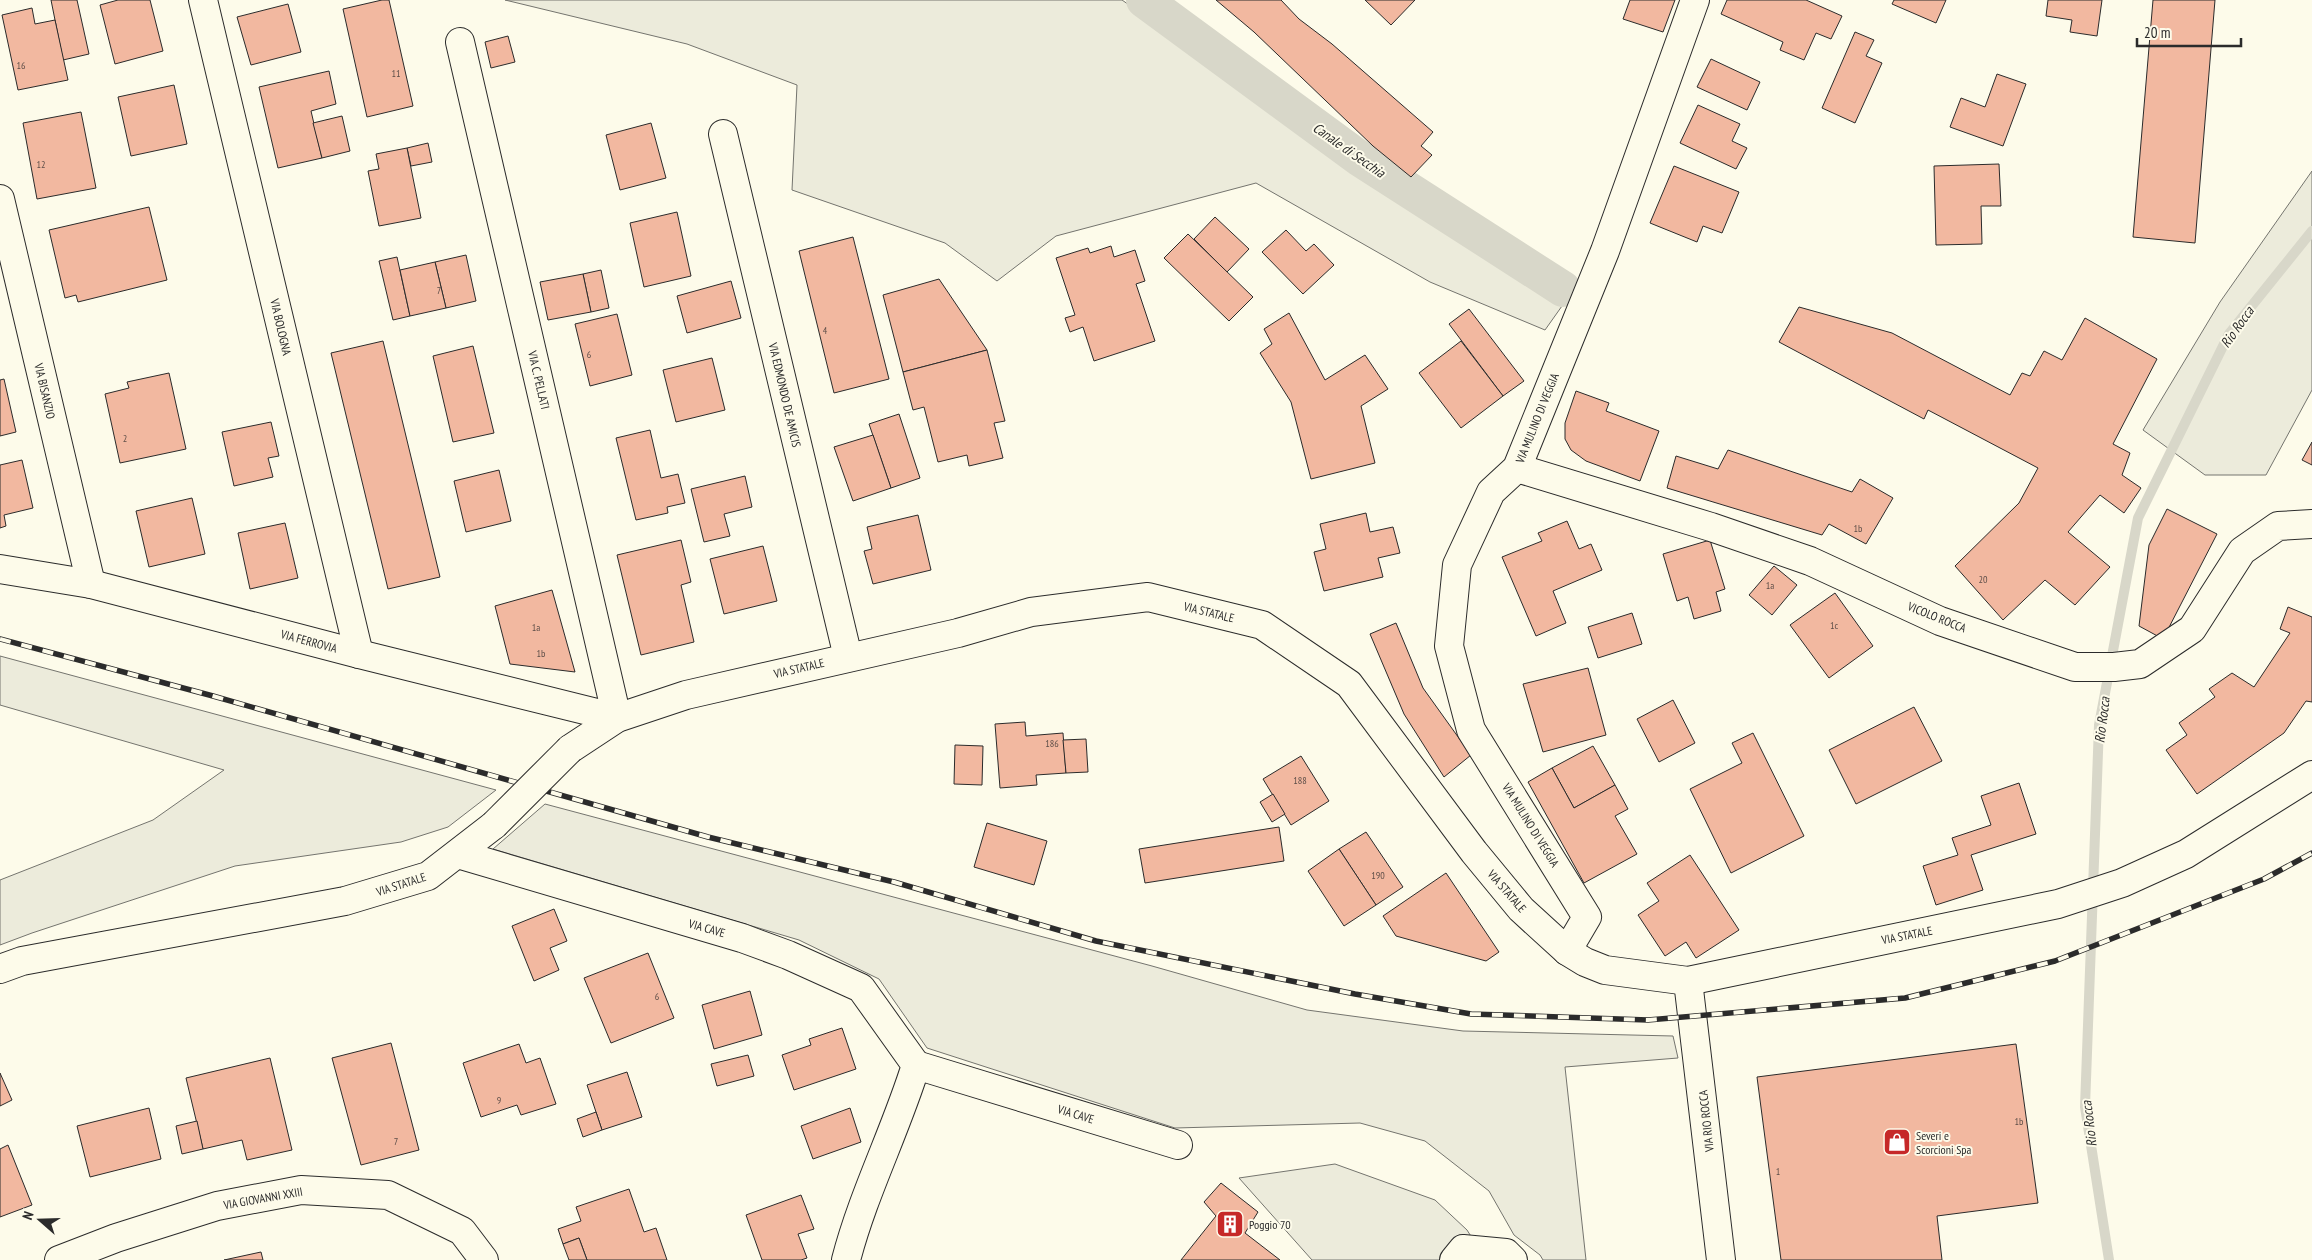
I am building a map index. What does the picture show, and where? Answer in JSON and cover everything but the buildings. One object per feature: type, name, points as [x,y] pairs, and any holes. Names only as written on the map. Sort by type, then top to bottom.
[{"type":"street","name":"VIA BOLOGNA","points":[[203,0],[359,654]]},
{"type":"street","name":"VIA MULINO DI VEGGIA","points":[[1567,951],[1587,917],[1471,730],[1449,646],[1458,564],[1491,492],[1517,468],[1605,251],[1695,0]]},
{"type":"street","name":"VIA C. PELLATI","points":[[460,42],[617,718]]},
{"type":"street","name":"VIA EDMONDO DE AMICIS","points":[[723,134],[848,657]]},
{"type":"street","name":"VIA BISANZIO","points":[[0,199],[91,584]]},
{"type":"street","name":"VICOLO ROCCA","points":[[1517,468],[1712,527],[1810,561],[1940,621],[2075,667],[2114,667],[2140,664],[2192,629],[2242,551],[2278,526],[2312,524]]},
{"type":"street","name":"VIA FERROVIA","points":[[0,569],[91,584],[359,654],[617,718]]},
{"type":"street","name":"VIA STATALE","points":[[0,969],[22,961],[345,901],[428,876],[494,825],[570,749],[617,718],[686,694],[958,634],[1031,612],[1148,597],[1262,625],[1349,684],[1474,852],[1521,909],[1567,951],[1585,962],[1605,970],[1688,981],[2058,904],[2122,883],[2186,854],[2312,775]]},
{"type":"street","name":"VIA CAVE","points":[[458,854],[742,938],[788,955],[860,988],[916,1064],[1178,1145]]},
{"type":"street","name":"VIA RIO ROCCA","points":[[1688,981],[1721,1260]]},
{"type":"street","points":[[846,1260],[852,1237],[902,1108],[916,1064]]},
{"type":"street","name":"VIA GIOVANNI XXIII","points":[[59,1260],[116,1238],[217,1206],[301,1190],[388,1195],[462,1231],[484,1260]]},
{"type":"street","points":[[1454,1260],[1463,1249],[1506,1253],[1513,1260]]},
{"type":"shaded area","points":[[505,0],[1122,0],[1562,306],[1545,330],[1430,282],[1256,183],[1056,236],[997,281],[945,243],[792,190],[797,85],[687,44]]},
{"type":"shaded area","points":[[2312,171],[2312,390],[2266,475],[2205,475],[2143,430],[2220,302]]},
{"type":"shaded area","points":[[0,656],[496,790],[448,827],[401,842],[235,866],[0,945],[0,880],[153,820],[224,770],[0,705]]},
{"type":"shaded area","points":[[545,804],[1152,966],[1307,1010],[1463,1031],[1673,1036],[1678,1058],[1565,1067],[1586,1260],[1543,1260],[1540,1255],[1514,1235],[1489,1191],[1425,1141],[1360,1123],[1175,1128],[927,1048],[879,979],[799,940],[493,849]]},
{"type":"shaded area","points":[[1335,1164],[1435,1200],[1467,1230],[1486,1260],[1312,1260],[1239,1178]]},
{"type":"waterway","name":"Canale di Secchia","points":[[1144,0],[1359,158],[1563,289]]},
{"type":"waterway","name":"Rio Rocca","points":[[2109,1260],[2085,1107],[2099,725],[2138,518],[2229,334],[2312,231]]},
{"type":"railway","points":[[0,639],[213,696],[708,837],[894,882],[1096,941],[1355,994],[1471,1014],[1648,1020],[1905,998],[2055,961],[2264,879],[2312,853]]},
{"type":"place","name":"Severi e Scorcioni Spa","points":[[1897,1142]]},
{"type":"place","name":"Poggio 70","points":[[1230,1224]]}]
